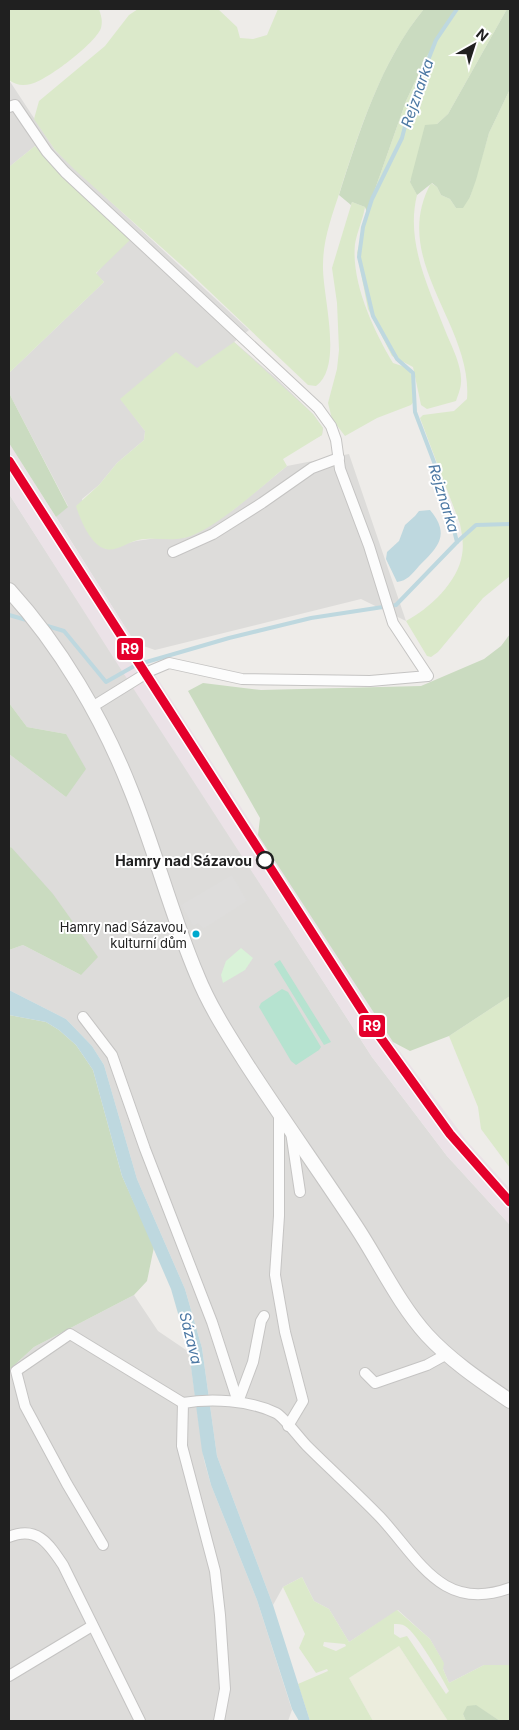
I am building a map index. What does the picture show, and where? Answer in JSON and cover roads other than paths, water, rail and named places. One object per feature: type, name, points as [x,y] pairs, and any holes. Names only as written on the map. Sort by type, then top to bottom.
[{"type":"street","points":[[9,107],[15,105],[47,152],[65,172],[318,408],[331,426],[340,469],[369,546],[393,623],[428,676],[370,681],[242,679],[169,663],[150,671],[92,708]]},
{"type":"street","points":[[173,552],[213,534],[312,468],[339,458]]},
{"type":"street","points":[[9,590],[50,641],[92,708],[130,788],[176,923],[201,985],[224,1027],[279,1114],[355,1225],[409,1312],[426,1334],[447,1354],[510,1401]]},
{"type":"street","points":[[83,1016],[112,1055],[145,1149],[212,1322],[238,1402]]},
{"type":"street","points":[[279,1114],[278,1216],[275,1275],[285,1332],[303,1401],[288,1426]]},
{"type":"street","points":[[291,1132],[300,1192]]},
{"type":"street","points":[[238,1402],[253,1362],[261,1321],[264,1316]]},
{"type":"street","points":[[103,1545],[67,1484],[25,1406],[16,1371],[70,1334],[186,1403],[238,1402],[277,1414],[380,1518],[426,1572],[447,1586],[466,1594],[487,1595],[510,1588]]},
{"type":"street","points":[[365,1373],[374,1384],[427,1365],[447,1354]]},
{"type":"street","points":[[186,1403],[182,1446],[215,1571],[220,1615],[225,1689],[219,1721]]},
{"type":"street","points":[[9,1537],[18,1533],[33,1534],[49,1543],[63,1565],[140,1721]]},
{"type":"street","points":[[9,1676],[92,1626]]},
{"type":"water","points":[[430,510],[440,527],[441,534],[436,547],[407,579],[397,582],[386,559],[387,552],[399,541],[405,525],[419,511]]},
{"type":"water","name":"Sázava","points":[[9,990],[66,1019],[92,1046],[104,1065],[137,1179],[185,1289],[202,1348],[217,1456],[273,1605],[310,1721],[299,1721],[292,1709],[257,1600],[211,1485],[202,1451],[189,1352],[171,1289],[122,1176],[93,1070],[76,1045],[59,1030],[46,1022],[9,1015]]},
{"type":"waterway","name":"Rejznarka","points":[[44,625],[64,631],[106,682],[136,665],[229,638],[311,618],[396,605],[457,542],[442,483],[415,412],[413,373],[397,359],[373,316],[359,257],[363,227],[372,199],[402,138],[411,103],[436,40],[457,9]]},
{"type":"waterway","points":[[457,542],[476,525],[510,524]]},
{"type":"waterway","name":"Rejznarka","points":[[9,615],[30,621]]},
{"type":"place","name":"Hamry nad Sázavou","points":[[265,860]]},
{"type":"place","name":"Hamry nad Sázavou, kulturní dům","points":[[196,934]]}]
